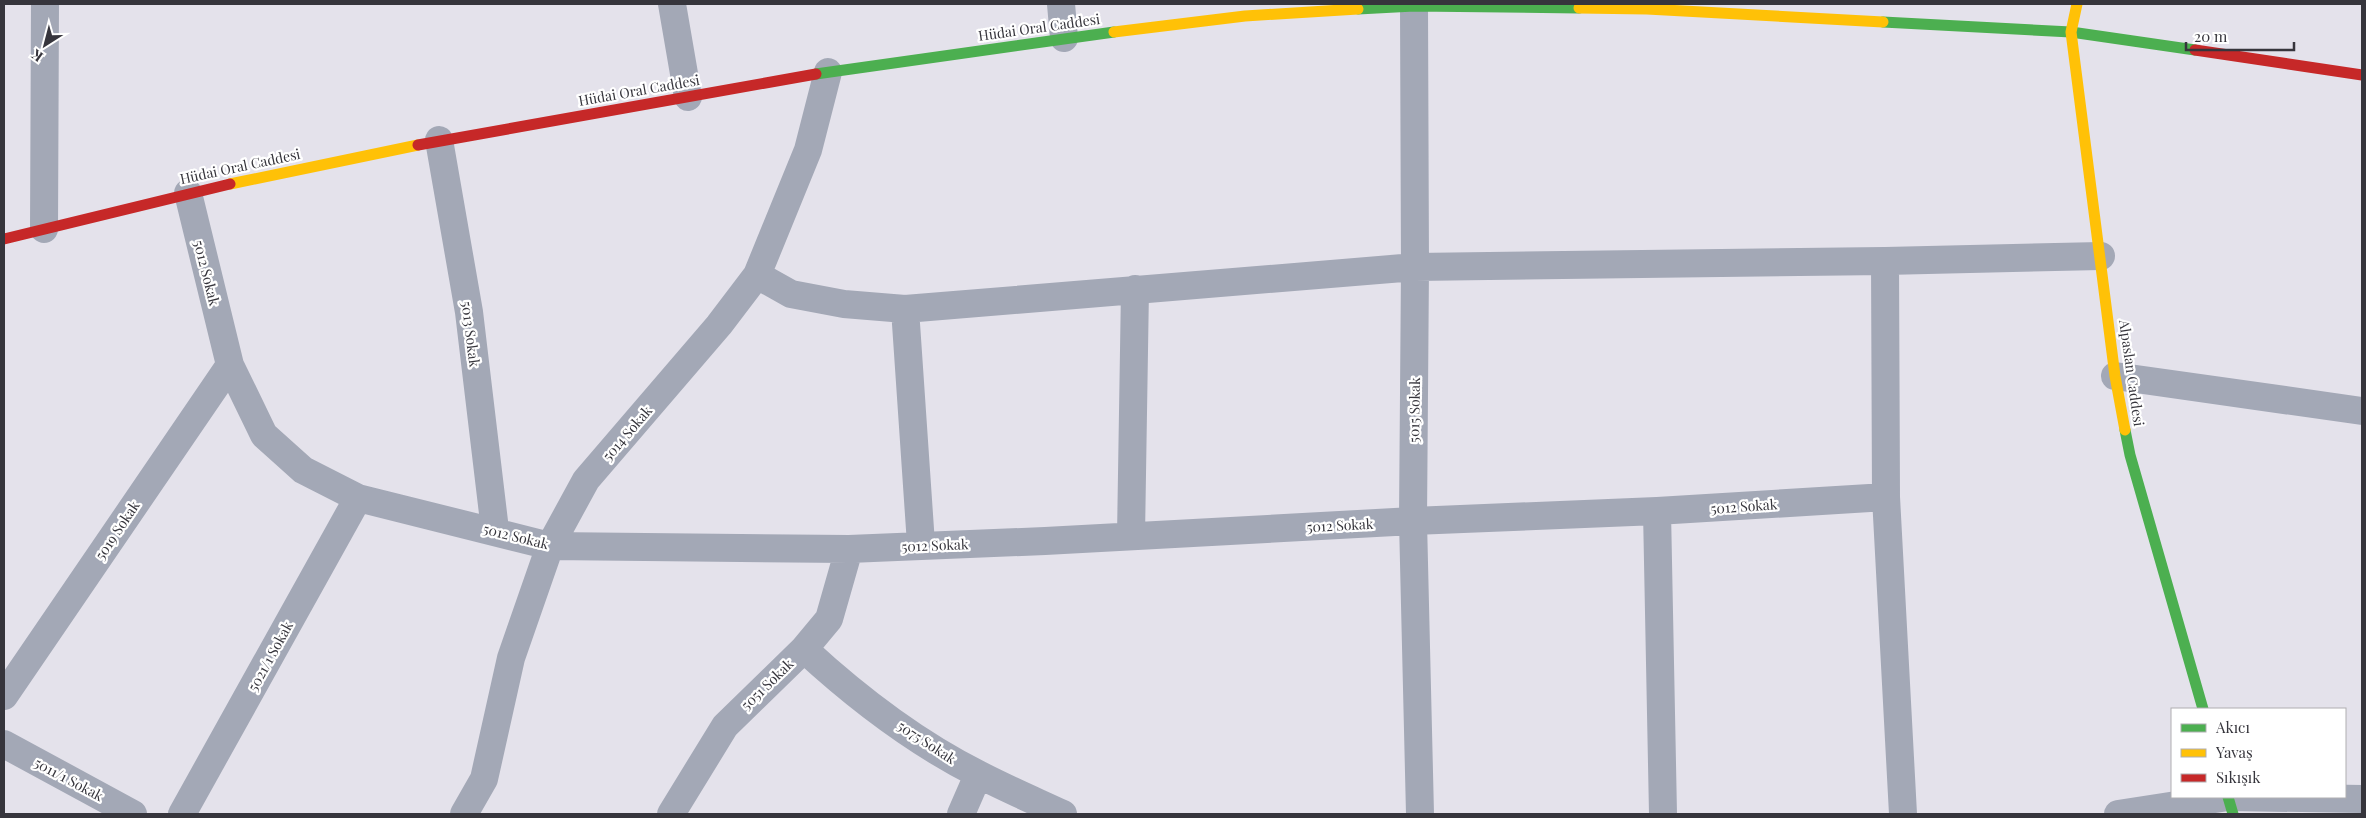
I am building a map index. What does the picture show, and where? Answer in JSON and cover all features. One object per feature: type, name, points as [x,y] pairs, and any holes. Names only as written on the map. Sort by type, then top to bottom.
[{"type":"street","points":[[44,229],[46,4]]},
{"type":"street","points":[[672,4],[688,97]]},
{"type":"street","points":[[1060,4],[1064,38]]},
{"type":"street","name":"Alpaslan Caddesi","points":[[2077,4],[2071,32],[2116,376],[2130,455],[2203,708]]},
{"type":"street","name":"Hüdai Oral Caddesi","points":[[4,238],[188,193],[439,140],[828,72],[1064,38],[1245,16],[1414,6],[1779,10],[2071,32],[2362,76]]},
{"type":"street","name":"5015 Sokak","points":[[1414,6],[1416,267],[1413,521],[1420,814]]},
{"type":"street","name":"5014 Sokak","points":[[464,814],[484,779],[511,658],[550,546],[586,480],[719,325],[757,275],[808,150],[828,72]]},
{"type":"street","name":"5013 Sokak","points":[[439,140],[468,312],[495,530]]},
{"type":"street","name":"5012 Sokak","points":[[188,193],[230,365],[264,435],[303,470],[358,498],[495,530],[550,546],[849,549],[921,544],[1045,542],[1413,521],[1657,511],[1886,497]]},
{"type":"street","points":[[757,275],[791,294],[844,304],[905,309],[1416,267],[1885,261],[2101,256]]},
{"type":"street","points":[[1885,261],[1886,497],[1903,814]]},
{"type":"street","points":[[1131,536],[1134,289]]},
{"type":"street","points":[[905,309],[921,544]]},
{"type":"street","name":"5019 Sokak","points":[[4,696],[230,365]]},
{"type":"street","points":[[2116,376],[2362,411]]},
{"type":"street","name":"5021/1 Sokak","points":[[182,814],[358,498]]},
{"type":"street","points":[[1657,511],[1663,814]]},
{"type":"street","name":"5051 Sokak","points":[[671,814],[725,726],[804,649],[829,619],[849,549]]},
{"type":"street","name":"5075 Sokak","points":[[804,649],[845,686],[915,736],[978,775],[1063,814]]},
{"type":"street","name":"5011/1 Sokak","points":[[4,744],[134,814]]},
{"type":"street","points":[[961,814],[978,775]]},
{"type":"street","points":[[2118,814],[2222,798]]},
{"type":"street","points":[[2228,798],[2234,814]]},
{"type":"street","points":[[2295,798],[2362,799]]},
{"type":"traffic: fast","points":[[1358,9],[1414,6],[1579,8]]},
{"type":"traffic: fast","points":[[1883,22],[2071,32],[2195,50]]},
{"type":"traffic: fast","points":[[816,74],[1114,32]]},
{"type":"traffic: fast","points":[[2125,430],[2130,455],[2203,708]]},
{"type":"traffic: fast","points":[[2228,798],[2233,814]]},
{"type":"traffic: slow","points":[[2077,4],[2071,32],[2115,376],[2125,430]]},
{"type":"traffic: slow","points":[[1579,8],[1647,9],[1883,22]]},
{"type":"traffic: slow","points":[[1114,32],[1245,16],[1358,9]]},
{"type":"traffic: slow","points":[[230,184],[418,145]]},
{"type":"traffic: jam","points":[[2195,50],[2362,75]]},
{"type":"traffic: jam","points":[[418,145],[816,74]]},
{"type":"traffic: jam","points":[[4,239],[230,184]]}]
